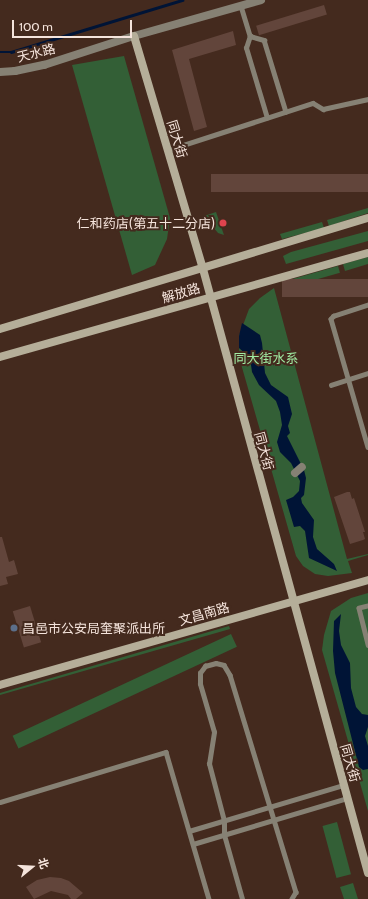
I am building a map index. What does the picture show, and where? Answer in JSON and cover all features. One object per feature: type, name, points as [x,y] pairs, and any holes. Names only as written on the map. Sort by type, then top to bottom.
[{"type":"street","name":"天水路","points":[[0,72],[15,71],[44,65],[134,36],[261,0]]},
{"type":"street","name":"同大街","points":[[134,36],[202,269],[292,602],[368,873]]},
{"type":"street","name":"解放路","points":[[0,329],[368,218]]},
{"type":"street","name":"解放路","points":[[0,357],[368,253]]},
{"type":"street","points":[[295,473],[302,466]]},
{"type":"street","name":"文昌南路","points":[[0,685],[368,580]]},
{"type":"lane","points":[[241,6],[250,36],[246,48],[267,118]]},
{"type":"lane","points":[[250,36],[264,40],[286,112]]},
{"type":"lane","points":[[168,150],[313,103],[323,109],[368,99]]},
{"type":"lane","points":[[368,305],[334,316],[331,320],[368,447]]},
{"type":"lane","points":[[331,385],[368,373]]},
{"type":"lane","points":[[368,606],[359,608],[366,630],[368,645]]},
{"type":"lane","points":[[242,899],[224,834],[224,820],[209,764],[214,732],[200,684],[200,673],[205,666],[216,663],[224,665],[230,675],[296,892],[292,899]]},
{"type":"lane","points":[[0,802],[166,752],[209,899]]},
{"type":"lane","points":[[189,831],[344,785]]},
{"type":"lane","points":[[193,844],[347,798]]},
{"type":"green space","points":[[124,56],[170,218],[167,239],[155,265],[132,275],[72,65]]},
{"type":"green space","points":[[368,208],[368,213],[329,226],[327,220]]},
{"type":"green space","points":[[216,212],[224,235],[218,233],[204,216]]},
{"type":"green space","points":[[322,222],[324,228],[282,239],[280,234]]},
{"type":"green space","points":[[368,231],[368,241],[286,264],[283,256],[291,252]]},
{"type":"green space","points":[[368,257],[368,264],[345,271],[343,264]]},
{"type":"green space","points":[[338,266],[340,273],[291,287],[289,280]]},
{"type":"green space","name":"同大街水系","points":[[274,288],[347,559],[368,554],[348,561],[352,573],[328,576],[315,574],[303,566],[296,556],[239,357],[239,336],[249,309],[260,298]]},
{"type":"green space","points":[[368,593],[368,811],[322,650],[324,635],[331,611],[351,598]]},
{"type":"green space","points":[[229,626],[230,629],[0,695],[0,693]]},
{"type":"green space","points":[[231,634],[237,647],[18,749],[13,736]]},
{"type":"green space","points":[[337,822],[351,874],[336,878],[323,826]]},
{"type":"green space","points":[[353,883],[358,899],[344,899],[340,887]]},
{"type":"water","points":[[242,323],[260,335],[265,373],[271,385],[288,397],[292,414],[288,426],[290,433],[287,436],[304,470],[306,478],[304,495],[301,498],[302,503],[314,520],[313,537],[317,549],[334,564],[337,571],[309,558],[305,531],[300,526],[294,527],[286,500],[293,497],[299,491],[300,481],[291,463],[280,452],[277,442],[282,425],[280,412],[276,401],[259,385],[252,372],[250,358],[239,348],[239,336]]},
{"type":"water","points":[[341,614],[339,631],[341,645],[350,663],[351,688],[356,707],[362,714],[368,715],[368,727],[365,736],[368,746],[368,769],[363,770],[359,767],[335,673],[333,651],[334,621]]},
{"type":"building","points":[[324,5],[327,15],[259,35],[256,26]]},
{"type":"building","points":[[233,31],[236,45],[189,59],[207,127],[194,131],[172,50]]},
{"type":"building","points":[[211,174],[368,174],[368,192],[211,192]]},
{"type":"building","points":[[282,279],[368,279],[368,297],[282,297]]},
{"type":"building","points":[[350,492],[352,499],[354,498],[365,532],[363,532],[365,539],[350,544],[334,497]]},
{"type":"building","points":[[0,537],[2,537],[9,562],[14,560],[18,574],[6,577],[8,584],[0,586]]},
{"type":"building","points":[[30,606],[41,642],[24,648],[13,611]]},
{"type":"building","points":[[50,877],[61,878],[69,881],[83,893],[76,899],[71,899],[68,895],[51,891],[34,899],[26,887],[37,880]]},
{"type":"waterway","points":[[0,52],[11,52],[182,0]]},
{"type":"place","name":"仁和药店(第五十二分店)","points":[[223,223]]},
{"type":"place","name":"昌邑市公安局奎聚派出所","points":[[14,628]]}]
